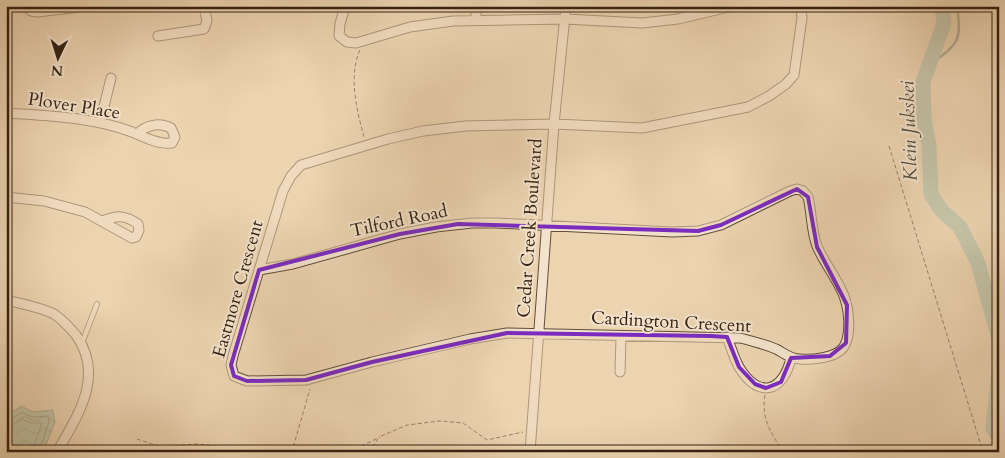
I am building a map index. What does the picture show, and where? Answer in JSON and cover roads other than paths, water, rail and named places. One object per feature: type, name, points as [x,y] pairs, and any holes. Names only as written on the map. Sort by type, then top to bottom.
[{"type":"street","points":[[29,9],[43,12],[88,6]]},
{"type":"street","points":[[158,36],[204,29],[207,21],[204,6]]},
{"type":"street","points":[[345,6],[339,36],[347,42],[356,43],[410,27],[433,23],[476,20],[565,19],[642,23],[678,18],[733,6]]},
{"type":"street","points":[[476,6],[476,20]]},
{"type":"street","name":"Cedar Creek Boulevard","points":[[530,452],[554,124],[566,6]]},
{"type":"street","name":"Eastmore Crescent","points":[[538,333],[507,333],[470,339],[372,362],[313,379],[247,381],[234,376],[232,371],[233,356],[283,191],[301,165],[366,145],[414,133],[453,127],[554,124],[642,128],[737,110],[757,103],[786,84],[794,75],[802,18],[801,6]]},
{"type":"street","points":[[100,123],[111,78]]},
{"type":"street","name":"Plover Place","points":[[6,113],[74,118],[100,123],[137,134]]},
{"type":"street","name":"Cardington Crescent","points":[[538,333],[727,337],[757,342],[791,358],[801,360],[837,353],[843,349],[846,343],[849,324],[844,295],[818,247],[808,197],[802,191],[796,189],[721,225],[698,231],[672,232],[547,225]]},
{"type":"street","points":[[6,197],[30,198],[60,204],[85,212],[103,221]]},
{"type":"street","name":"Tilford Road","points":[[259,270],[293,264],[400,234],[436,227],[472,223],[547,225]]},
{"type":"street","points":[[6,300],[33,307],[56,316],[68,325],[82,343],[89,371],[87,394],[58,452]]},
{"type":"street","points":[[620,336],[620,372]]},
{"type":"street","points":[[727,337],[739,367],[755,384],[766,388],[773,388],[781,382],[789,368],[791,358]]},
{"type":"lane","points":[[82,343],[97,304]]},
{"type":"water","points":[[21,406],[33,412],[53,410],[55,422],[43,452],[6,452],[6,417]]},
{"type":"waterway","name":"Klein Jukskei","points":[[942,6],[944,23],[923,82],[924,119],[929,146],[931,194],[941,210],[960,227],[978,263],[999,339],[999,359]]},
{"type":"waterway","points":[[929,65],[956,42],[959,28],[957,6]]},
{"type":"waterway","name":"Klein Jukskei","points":[[999,370],[993,428],[999,437]]}]
